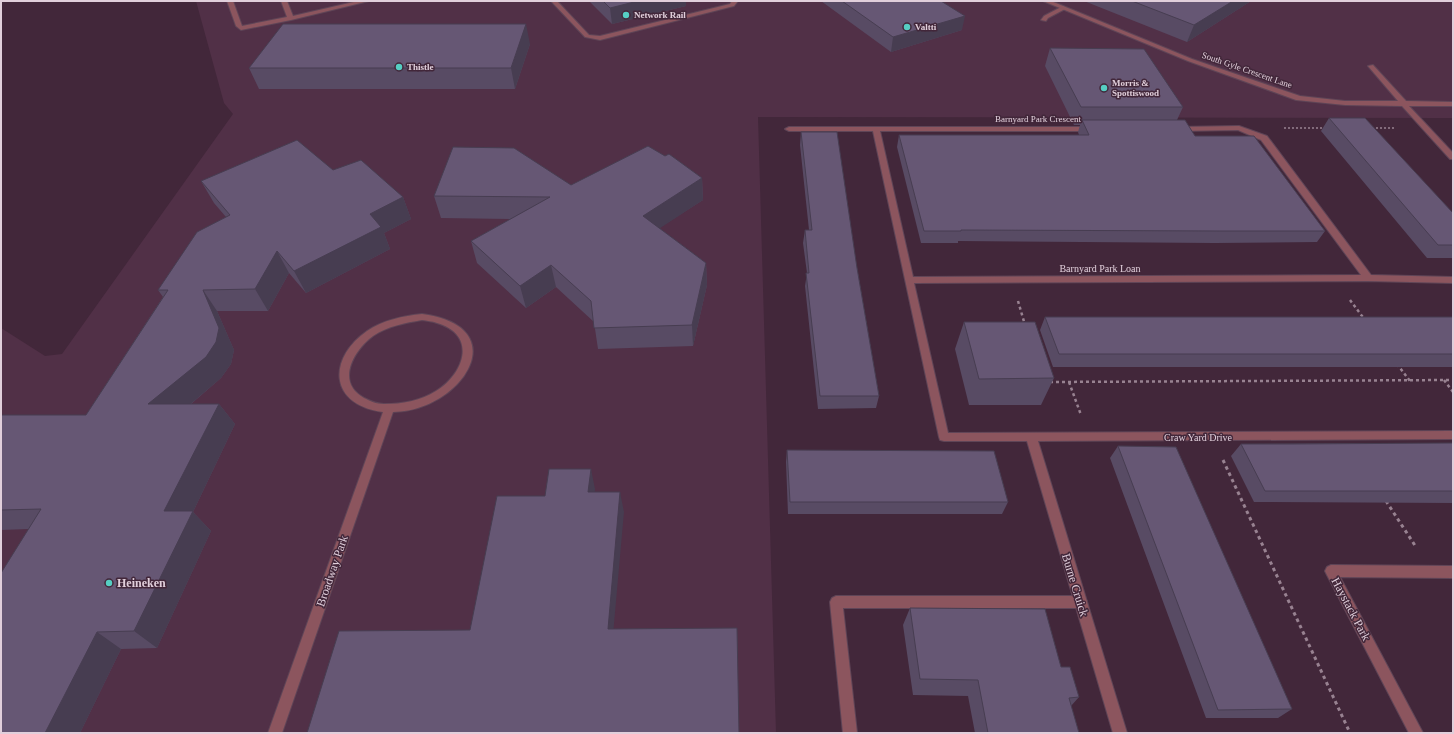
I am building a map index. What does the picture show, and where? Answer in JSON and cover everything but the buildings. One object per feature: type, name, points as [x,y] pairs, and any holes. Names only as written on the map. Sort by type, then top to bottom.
[{"type":"street","points":[[230,1],[241,28],[290,18],[350,3],[366,1]]},
{"type":"street","points":[[284,1],[290,18]]},
{"type":"street","points":[[554,1],[587,36],[593,38],[600,38],[732,5],[735,1]]},
{"type":"street","name":"South Gyle Crescent Lane","points":[[1046,1],[1190,60],[1299,98],[1325,101],[1453,104]]},
{"type":"street","points":[[1044,20],[1046,16],[1063,8]]},
{"type":"street","points":[[1371,66],[1403,104],[1453,157]]},
{"type":"street","points":[[1168,129],[1239,128],[1264,138],[1368,278]]},
{"type":"street","name":"Barnyard Park Crescent","points":[[789,129],[1097,129]]},
{"type":"street","points":[[876,130],[909,280]]},
{"type":"street","name":"Barnyard Park Loan","points":[[909,280],[1335,278],[1453,280]]},
{"type":"street","name":"Craw Yard Drive","points":[[909,280],[944,437],[1088,436],[1212,438],[1453,435]]},
{"type":"street","points":[[422,317],[441,320],[456,328],[466,339],[469,353],[465,367],[457,380],[443,391],[426,401],[389,409],[368,405],[353,396],[344,383],[343,368],[350,352],[363,338],[381,327],[402,320],[422,317]]},
{"type":"street","name":"Broadway Park","points":[[276,733],[389,409]]},
{"type":"street","name":"Burne Cruick","points":[[1031,437],[1120,733]]},
{"type":"street","name":"Haystack Park","points":[[1416,733],[1331,571],[1453,572]]},
{"type":"street","points":[[850,733],[836,602],[1080,602]]},
{"type":"path","points":[[1368,128],[1424,127]]},
{"type":"path","points":[[1253,134],[1266,128],[1329,128]]},
{"type":"path","points":[[1335,278],[1368,323]]},
{"type":"path","points":[[1012,279],[1027,330]]},
{"type":"path","points":[[1396,362],[1410,381]]},
{"type":"path","points":[[1444,380],[1453,392]]},
{"type":"path","points":[[1043,382],[1453,380]]},
{"type":"path","points":[[1069,382],[1088,436]]},
{"type":"path","points":[[1212,438],[1350,733]]},
{"type":"path","points":[[1382,494],[1432,572]]},
{"type":"shaded area","points":[[196,1],[1453,1],[1453,118],[758,117],[776,733],[1,733],[1,328],[45,356],[62,354],[233,114],[224,103]]},
{"type":"place","name":"Network Rail","points":[[626,15]]},
{"type":"place","name":"Valtti","points":[[907,27]]},
{"type":"place","name":"Thistle","points":[[399,67]]},
{"type":"place","name":"Morris & Spottiswood","points":[[1104,88]]},
{"type":"place","name":"Heineken","points":[[109,583]]}]
